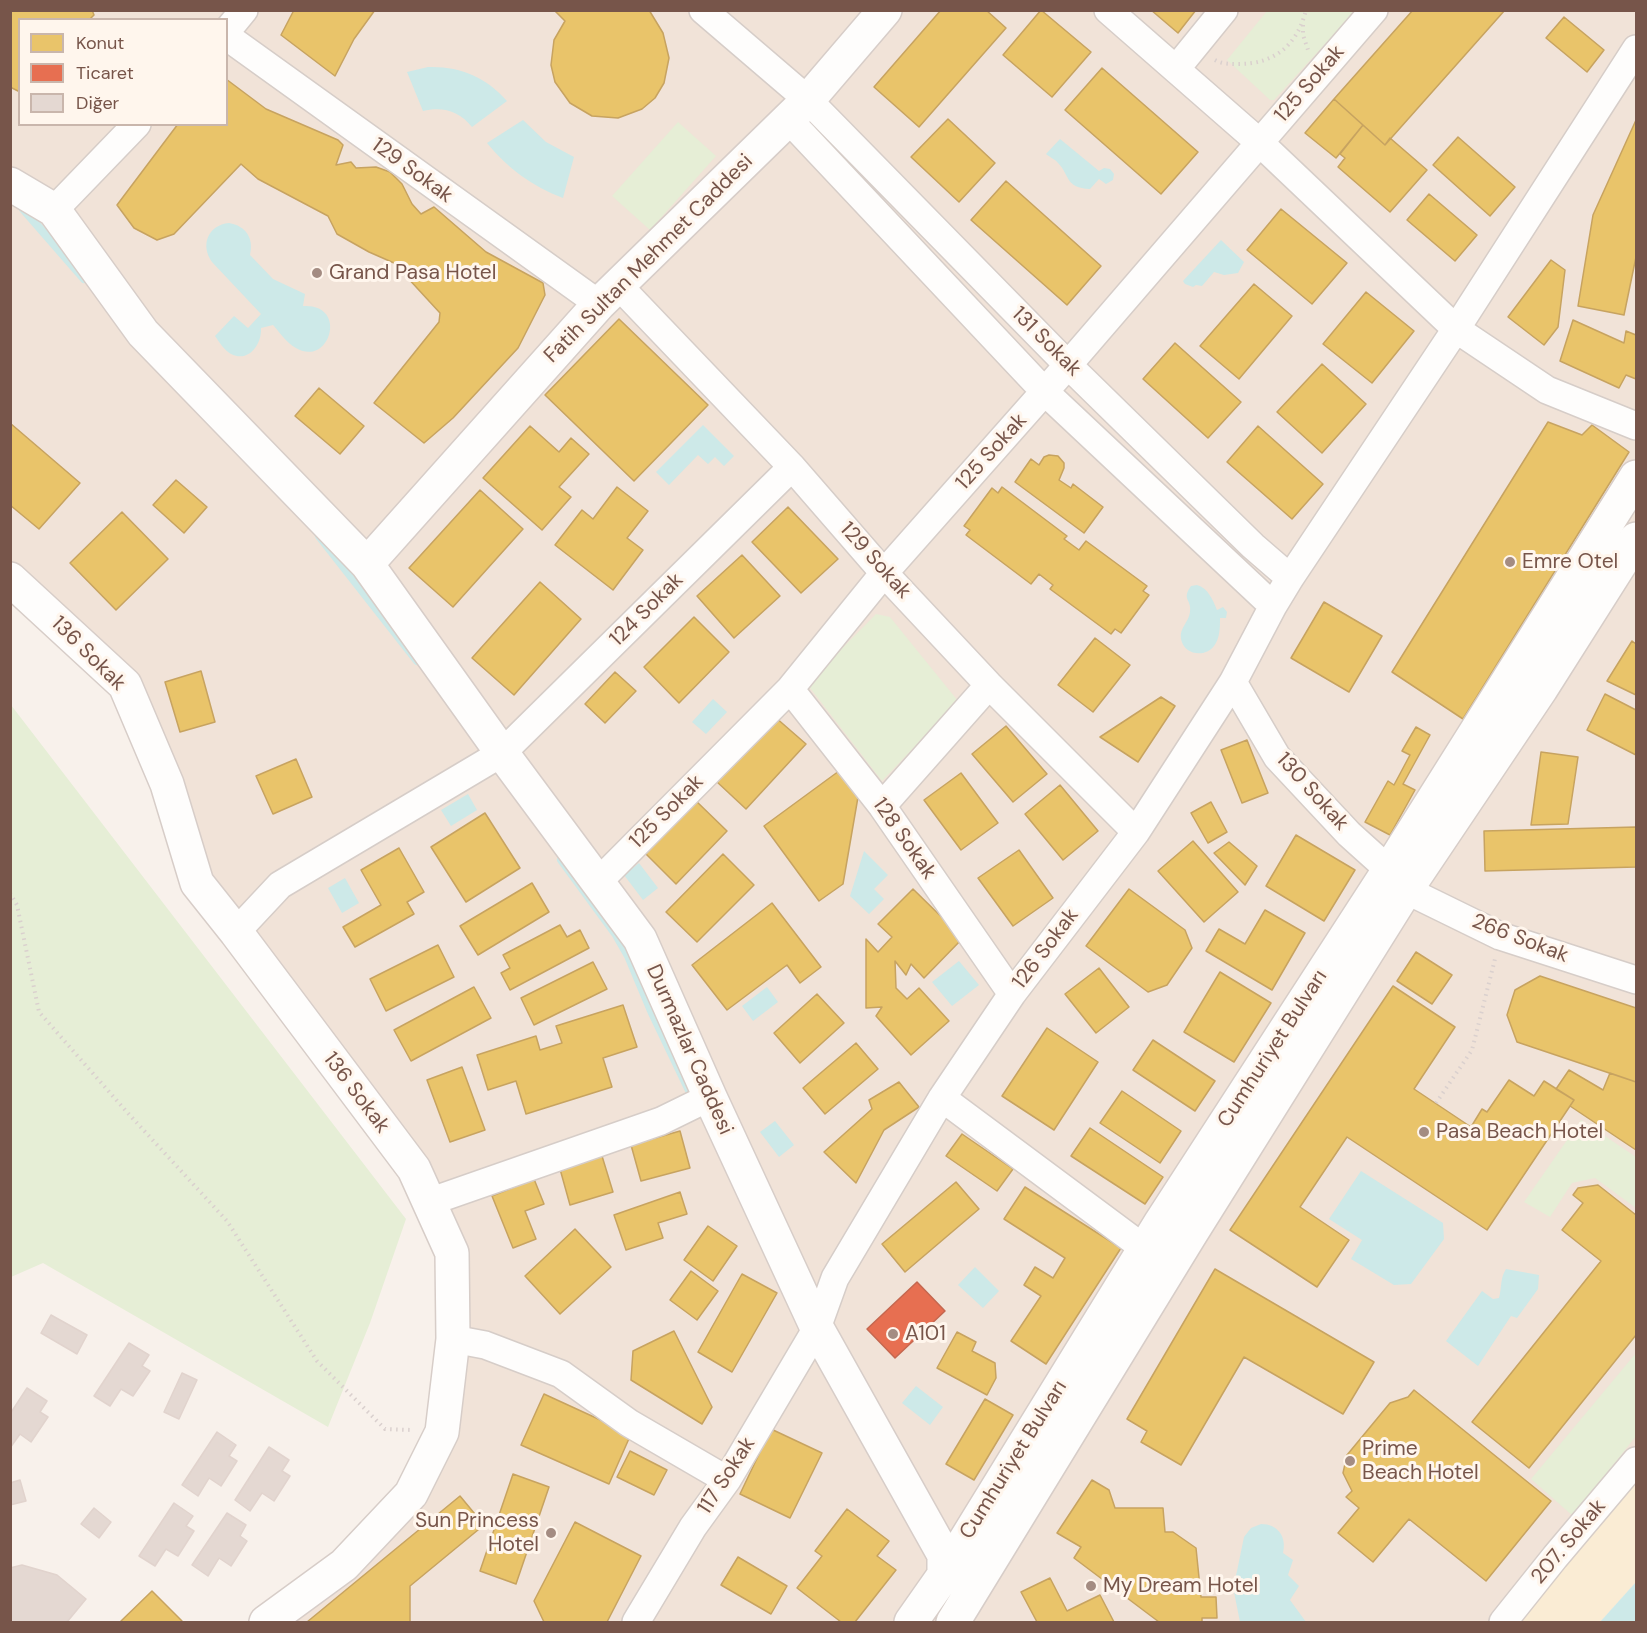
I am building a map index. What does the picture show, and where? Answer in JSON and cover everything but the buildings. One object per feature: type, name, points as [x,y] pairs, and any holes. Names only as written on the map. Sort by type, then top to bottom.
[{"type":"street","points":[[228,31],[244,10]]},
{"type":"street","points":[[703,10],[798,110],[1045,392],[1273,606]]},
{"type":"street","name":"Fatih Sultan Mehmet Caddesi","points":[[367,564],[609,295],[798,110],[885,10]]},
{"type":"street","points":[[1108,10],[1259,142],[1456,329],[1547,390],[1636,426]]},
{"type":"street","points":[[1176,69],[1224,10]]},
{"type":"street","name":"125 Sokak","points":[[598,882],[790,689],[884,573],[1045,392],[1374,10]]},
{"type":"street","name":"129 Sokak","points":[[228,35],[609,295],[792,467],[884,573],[990,685],[1136,832]]},
{"type":"street","name":"126 Sokak","points":[[817,1328],[836,1278],[942,1098],[1012,994],[1136,832],[1233,682],[1290,578],[1456,329],[1636,49]]},
{"type":"street","name":"131 Sokak","points":[[798,110],[1068,365],[1253,546],[1290,578]]},
{"type":"street","points":[[10,184],[54,210],[135,126]]},
{"type":"street","name":"Durmazlar Caddesi","points":[[54,210],[143,333],[367,564],[502,753],[640,939],[817,1328],[944,1555],[944,1575]]},
{"type":"street","name":"124 Sokak","points":[[236,932],[280,885],[502,753],[792,467]]},
{"type":"street","name":"Cumhuriyet Bulvarı","points":[[956,1619],[1175,1228],[1398,880],[1636,477]]},
{"type":"street","name":"Cumhuriyet Bulvarı","points":[[1398,880],[1541,689],[1636,538]]},
{"type":"street","name":"136 Sokak","points":[[10,579],[125,685],[167,784],[197,883],[414,1169],[452,1253],[453,1339],[442,1432],[411,1494],[344,1565],[266,1623]]},
{"type":"street","name":"130 Sokak","points":[[1233,682],[1277,757],[1349,834],[1398,880]]},
{"type":"street","points":[[882,806],[990,685]]},
{"type":"street","name":"128 Sokak","points":[[790,689],[882,806],[1012,994]]},
{"type":"street","name":"266 Sokak","points":[[1398,880],[1500,936],[1636,980]]},
{"type":"street","points":[[429,1202],[661,1121],[710,1097]]},
{"type":"street","points":[[942,1098],[1145,1249]]},
{"type":"street","name":"Cumhuriyet Bulvarı","points":[[911,1623],[944,1575],[1145,1249],[1175,1228]]},
{"type":"street","name":"117 Sokak","points":[[636,1623],[693,1527],[727,1480],[817,1328]]},
{"type":"street","points":[[453,1339],[485,1345],[561,1374],[629,1423],[727,1480]]},
{"type":"street","name":"207. Sokak","points":[[1503,1623],[1636,1461]]},
{"type":"street","points":[[944,1575],[956,1619]]},
{"type":"path","points":[[1231,64],[1267,61],[1289,43],[1302,24],[1306,10]]},
{"type":"path","points":[[1302,24],[1311,59]]},
{"type":"path","points":[[10,893],[17,906],[39,1011],[126,1111],[227,1221],[317,1360],[385,1429],[442,1432]]},
{"type":"path","points":[[1436,1103],[1472,1050],[1500,936]]},
{"type":"shaded area","points":[[10,11],[1636,11],[1636,1582],[1600,1622],[266,1622],[344,1565],[442,1432],[452,1253],[236,932],[125,685],[11,579]]},
{"type":"green space","points":[[1267,11],[1355,11],[1274,100],[1270,100],[1227,60]]},
{"type":"green space","points":[[678,122],[716,156],[650,230],[612,196]]},
{"type":"green space","points":[[876,614],[890,617],[958,701],[882,781],[807,684]]},
{"type":"green space","points":[[11,705],[406,1219],[370,1323],[328,1427],[43,1263],[11,1277]]},
{"type":"green space","points":[[1581,1120],[1636,1157],[1636,1208],[1595,1178],[1572,1183],[1550,1217],[1524,1202]]},
{"type":"green space","points":[[1636,1353],[1636,1436],[1573,1516],[1531,1479]]},
{"type":"sand","points":[[1636,1461],[1636,1582],[1600,1622],[1503,1622]]},
{"type":"water","points":[[428,67],[462,71],[472,75],[490,85],[507,101],[472,127],[462,117],[450,111],[437,109],[423,111],[407,72]]},
{"type":"water","points":[[523,120],[546,142],[574,157],[563,198],[521,176],[487,143]]},
{"type":"water","points":[[1060,139],[1099,171],[1104,168],[1110,169],[1114,174],[1113,180],[1106,184],[1099,179],[1090,189],[1072,183],[1058,163],[1046,154]]},
{"type":"water","points":[[229,223],[244,230],[250,238],[250,255],[273,279],[305,294],[303,306],[317,308],[326,314],[330,323],[330,333],[325,343],[318,349],[308,352],[296,348],[273,325],[261,328],[257,346],[249,354],[243,356],[231,354],[218,341],[215,336],[234,316],[248,328],[261,314],[208,256],[207,243],[211,232]]},
{"type":"water","points":[[1221,240],[1244,262],[1238,273],[1224,275],[1214,272],[1202,286],[1193,287],[1185,284],[1183,281]]},
{"type":"water","points":[[703,425],[734,456],[724,466],[715,457],[708,464],[698,455],[669,485],[656,472]]},
{"type":"water","points":[[1197,585],[1212,598],[1217,610],[1223,607],[1227,612],[1226,618],[1220,618],[1219,636],[1216,643],[1210,650],[1200,653],[1186,649],[1181,639],[1190,612],[1187,594],[1191,586]]},
{"type":"water","points":[[713,699],[727,712],[706,734],[692,722]]},
{"type":"water","points":[[468,794],[477,810],[451,826],[441,810]]},
{"type":"water","points":[[864,851],[888,875],[874,889],[884,899],[869,914],[850,896]]},
{"type":"water","points":[[639,863],[658,888],[643,900],[624,875]]},
{"type":"water","points":[[345,878],[359,903],[342,913],[328,888]]},
{"type":"water","points":[[959,961],[979,985],[952,1006],[932,982]]},
{"type":"water","points":[[767,987],[778,1002],[753,1021],[742,1006]]},
{"type":"water","points":[[775,1121],[794,1145],[779,1157],[760,1132]]},
{"type":"water","points":[[1361,1171],[1443,1223],[1444,1239],[1411,1284],[1394,1285],[1351,1259],[1362,1240],[1329,1219]]},
{"type":"water","points":[[975,1267],[999,1291],[983,1308],[958,1285]]},
{"type":"water","points":[[1506,1269],[1539,1275],[1538,1289],[1517,1318],[1511,1316],[1478,1366],[1446,1341],[1482,1291],[1493,1299],[1499,1298]]},
{"type":"water","points":[[916,1386],[943,1407],[930,1425],[902,1403]]},
{"type":"water","points":[[1261,1524],[1272,1526],[1280,1532],[1284,1542],[1283,1553],[1293,1560],[1288,1575],[1299,1586],[1290,1600],[1306,1622],[1240,1622],[1233,1587],[1244,1537],[1251,1528]]},
{"type":"water","points":[[1636,1582],[1636,1622],[1600,1622]]},
{"type":"waterway","points":[[23,209],[84,279]]},
{"type":"waterway","points":[[319,536],[417,661]]},
{"type":"waterway","points":[[561,860],[616,935],[628,956],[651,1011],[694,1101]]},
{"type":"place","name":"Grand Pasa Hotel","points":[[317,273]]},
{"type":"place","name":"Emre Otel","points":[[1510,562]]},
{"type":"place","name":"Pasa Beach Hotel","points":[[1424,1132]]},
{"type":"place","name":"A101","points":[[893,1334]]},
{"type":"place","name":"Prime Beach Hotel","points":[[1350,1461]]},
{"type":"place","name":"Sun Princess Hotel","points":[[551,1533]]},
{"type":"place","name":"My Dream Hotel","points":[[1091,1586]]}]
